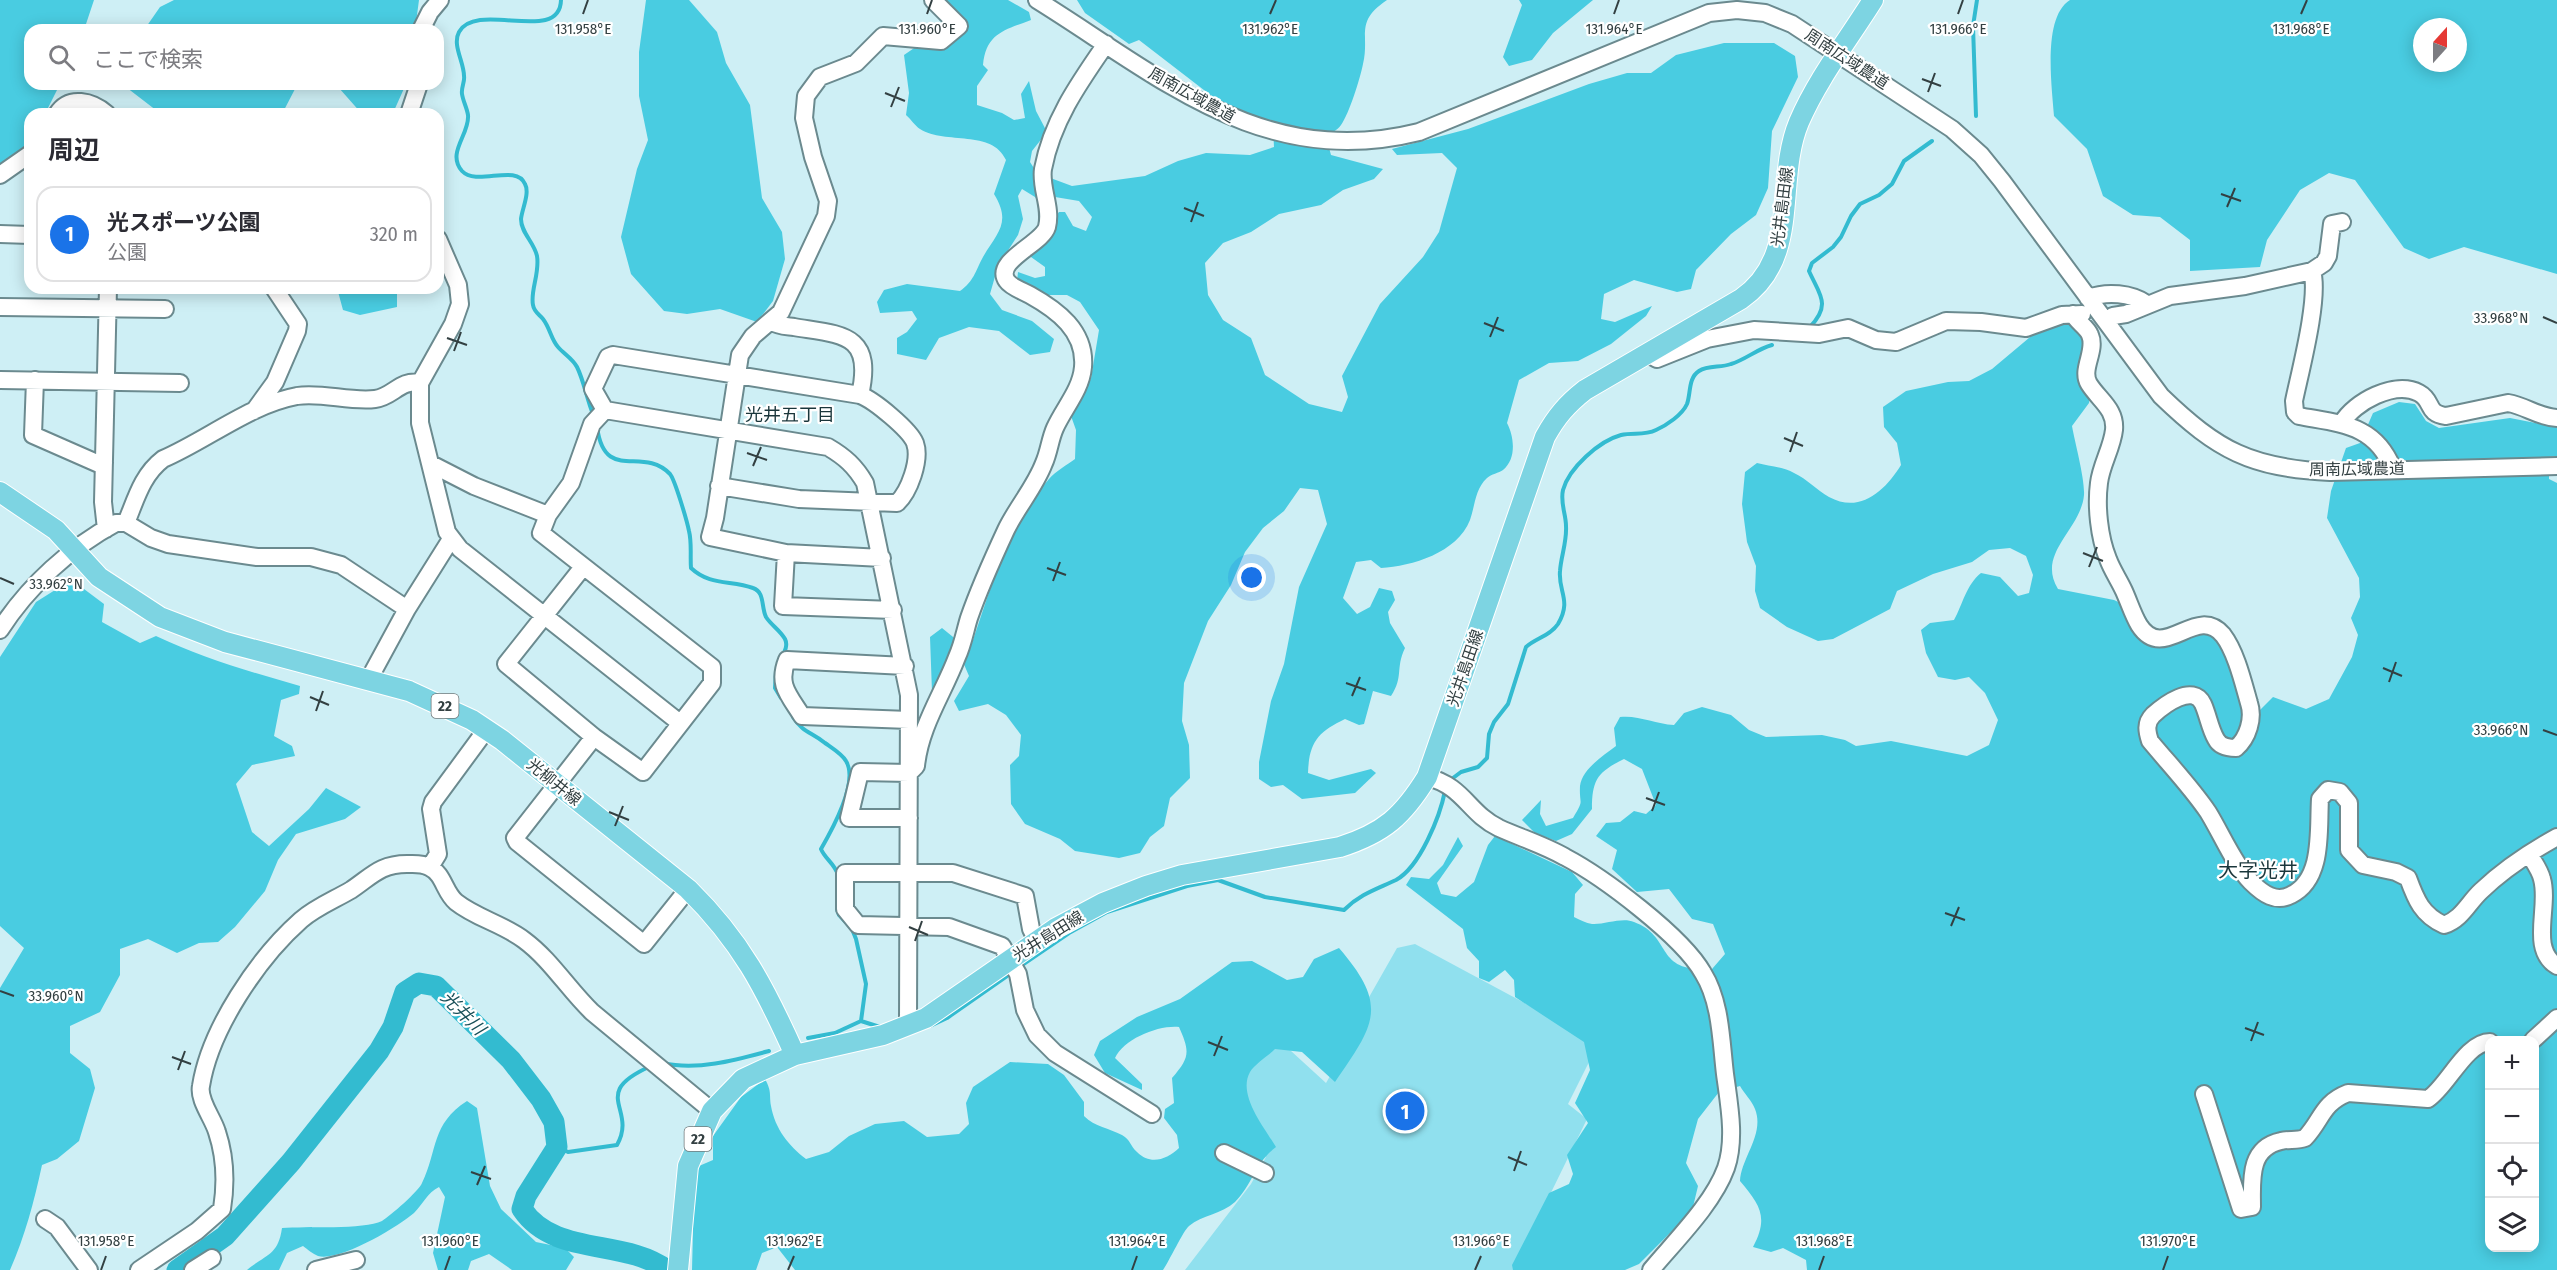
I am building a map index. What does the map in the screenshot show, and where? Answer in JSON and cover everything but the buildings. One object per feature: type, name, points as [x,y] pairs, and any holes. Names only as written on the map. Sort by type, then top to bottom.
[{"type":"main road","name":"光井島田線","points":[[795,1055],[883,1035],[942,1009],[1038,941],[1103,903],[1146,885],[1182,876],[1340,847],[1363,839],[1395,819],[1411,803],[1427,777],[1545,437],[1567,404],[1611,373],[1648,354],[1756,289],[1770,270],[1782,230],[1786,171],[1791,146],[1809,100],[1873,0]]},
{"type":"main road","name":"光柳井線","points":[[0,492],[56,530],[99,577],[160,617],[225,642],[369,679],[444,705],[486,730],[688,889],[728,931],[766,991],[795,1055]]},
{"type":"main road","name":"22","points":[[678,1270],[688,1166],[712,1111],[743,1079],[795,1055]]},
{"type":"street","points":[[424,24],[440,0]]},
{"type":"street","points":[[882,558],[786,553],[710,537],[740,356],[753,336],[772,322],[788,299],[798,272],[826,216],[828,201],[813,157],[804,118],[806,96],[820,77],[855,63],[883,36],[941,41],[959,26],[933,0]]},
{"type":"street","name":"周南広域農道","points":[[1036,0],[1203,104],[1240,122],[1281,135],[1348,142],[1390,139],[1419,132],[1709,13],[1737,10],[1765,13],[1792,24],[1928,111],[1981,155],[2161,396],[2194,428],[2230,450],[2261,463],[2300,470],[2330,472],[2557,466]]},
{"type":"street","points":[[909,818],[849,818],[860,772],[909,773],[916,766],[918,745],[934,702],[957,658],[969,617],[1007,529],[1044,463],[1054,431],[1079,382],[1083,367],[1082,352],[1076,334],[1064,317],[1050,306],[1007,282],[1005,276],[1006,267],[1014,257],[1044,235],[1048,215],[1043,169],[1057,122],[1106,44]]},
{"type":"street","points":[[411,108],[417,90]]},
{"type":"street","points":[[61,108],[72,102],[85,102],[100,108]]},
{"type":"street","points":[[0,175],[24,158]]},
{"type":"street","points":[[2113,316],[2126,314],[2170,296],[2245,286],[2312,271],[2328,256],[2332,224],[2342,222]]},
{"type":"street","points":[[0,234],[24,235]]},
{"type":"street","points":[[444,253],[458,285],[460,304],[453,324],[420,383],[420,423],[451,539],[543,616],[680,723]]},
{"type":"street","points":[[2312,271],[2314,278],[2310,316],[2294,401],[2295,412],[2300,416],[2342,423],[2375,439],[2393,469]]},
{"type":"street","points":[[106,529],[104,464],[108,294]]},
{"type":"street","points":[[254,411],[275,382],[297,331],[298,324],[278,294]]},
{"type":"street","points":[[2088,298],[2096,295],[2128,295],[2147,304]]},
{"type":"street","points":[[0,307],[165,309]]},
{"type":"street","points":[[1648,354],[1657,358],[1707,339],[1754,330],[1819,334],[1848,328],[1876,340],[1896,342],[1946,321],[1981,322],[2026,328],[2081,314],[2090,335],[2092,349],[2086,374],[2088,382],[2105,401],[2111,413],[2114,429],[2098,485],[2101,531],[2108,558],[2139,625],[2151,637],[2165,640],[2190,626],[2206,626],[2222,633],[2230,648],[2252,711],[2243,742],[2236,748],[2225,747],[2216,740],[2202,701],[2194,696],[2182,695],[2151,717],[2146,728],[2150,741],[2206,810],[2250,882],[2270,897],[2283,899],[2300,891],[2309,879],[2319,835],[2320,799],[2328,790],[2340,792],[2349,803],[2349,850],[2363,865],[2396,872],[2408,878],[2417,903],[2428,918],[2444,925],[2454,922],[2479,893],[2529,854],[2557,837]]},
{"type":"street","points":[[772,322],[849,338],[859,350],[864,364],[860,394]]},
{"type":"street","points":[[583,567],[506,664],[594,737],[643,772],[712,683],[712,667],[541,533],[548,515],[571,483],[598,417],[594,389],[608,357],[613,355],[860,394],[884,410],[915,441],[918,454],[903,498],[897,504],[799,499],[719,486]]},
{"type":"street","points":[[0,380],[107,383],[113,380],[180,383]]},
{"type":"street","points":[[35,380],[33,435],[99,464],[104,464]]},
{"type":"street","points":[[126,523],[151,469],[254,411],[306,395],[374,399],[386,397],[400,385],[412,381],[420,383]]},
{"type":"street","points":[[2342,423],[2351,410],[2367,400],[2405,389],[2418,392],[2426,398],[2431,411],[2437,415],[2446,416],[2508,404],[2518,405],[2543,417],[2557,418]]},
{"type":"street","points":[[598,417],[727,431],[828,447],[845,457],[865,483],[905,666],[909,695],[908,1025]]},
{"type":"street","points":[[431,464],[474,486],[548,515]]},
{"type":"street","points":[[0,630],[36,583],[116,523],[126,523],[151,538],[168,544],[229,555],[311,557],[329,560],[341,565],[407,609]]},
{"type":"street","points":[[369,679],[407,609],[451,539]]},
{"type":"street","points":[[786,553],[783,606],[893,610]]},
{"type":"street","points":[[905,666],[787,660],[782,674],[783,686],[802,716],[909,720]]},
{"type":"street","points":[[430,867],[438,854],[431,809],[433,802],[486,730]]},
{"type":"street","points":[[594,737],[515,838],[594,906],[644,944],[688,889]]},
{"type":"street","points":[[1427,777],[1454,787],[1479,814],[1497,827],[1566,857],[1594,875],[1656,923],[1688,953],[1703,972],[1714,997],[1721,1042],[1731,1147],[1726,1169],[1713,1193],[1651,1270]]},
{"type":"street","points":[[2529,854],[2542,878],[2545,901],[2542,950],[2547,960],[2557,966]]},
{"type":"street","points":[[139,1270],[197,1231],[222,1209],[222,1149],[200,1093],[224,1022],[258,969],[282,938],[302,920],[384,866],[420,864],[430,867],[440,876],[448,895],[458,903],[512,931],[526,942],[551,964],[574,994],[592,1012],[712,1111]]},
{"type":"street","points":[[1038,941],[1031,929],[1026,896],[953,873],[844,873],[844,909],[858,925],[949,927],[1002,946],[1008,961],[1018,974],[1025,1010],[1036,1035],[1055,1053],[1152,1114]]},
{"type":"street","points":[[2538,1036],[2557,1018]]},
{"type":"street","points":[[2204,1094],[2241,1209],[2252,1208],[2253,1165],[2259,1154],[2282,1141],[2305,1138],[2316,1126],[2324,1108],[2336,1098],[2348,1093],[2428,1099],[2437,1093],[2472,1051],[2485,1043]]},
{"type":"street","points":[[1224,1153],[1265,1173]]},
{"type":"street","points":[[45,1219],[57,1227],[89,1270]]},
{"type":"street","points":[[193,1270],[212,1258]]},
{"type":"street","points":[[316,1270],[356,1260]]},
{"type":"shaded area","points":[[0,0],[94,0],[86,24],[24,24],[24,90],[57,90],[48,108],[24,108],[24,146],[0,164]]},
{"type":"shaded area","points":[[174,0],[419,0],[416,24],[148,24],[160,7]]},
{"type":"shaded area","points":[[646,0],[689,0],[717,32],[726,63],[750,105],[762,198],[782,232],[785,259],[773,301],[757,322],[720,309],[687,314],[664,311],[631,274],[621,237],[637,169],[648,140],[639,96],[639,52]]},
{"type":"shaded area","points":[[946,0],[1008,0],[1029,12],[1031,20],[998,34],[988,46],[983,65],[988,70],[977,86],[977,105],[1002,113],[1014,120],[1025,118],[1021,94],[1029,81],[1036,111],[1047,132],[1032,151],[1030,162],[1037,173],[1072,186],[1145,176],[1178,161],[1206,153],[1250,155],[1274,147],[1273,128],[1213,97],[1139,40],[1129,44],[1085,13],[1077,0],[1387,0],[1370,15],[1367,22],[1363,64],[1344,120],[1340,127],[1326,137],[1331,155],[1383,169],[1374,179],[1343,190],[1321,205],[1279,214],[1251,232],[1223,243],[1205,263],[1208,295],[1223,320],[1251,338],[1265,375],[1309,404],[1342,412],[1348,397],[1342,376],[1380,304],[1423,257],[1439,232],[1457,168],[1442,153],[1397,155],[1392,149],[1468,129],[1589,84],[1627,73],[1651,73],[1676,55],[1724,43],[1774,43],[1795,56],[1798,77],[1772,131],[1768,188],[1756,215],[1731,234],[1696,270],[1691,289],[1677,292],[1634,280],[1604,294],[1601,319],[1615,322],[1652,306],[1646,316],[1611,344],[1578,361],[1549,363],[1519,380],[1507,423],[1513,441],[1511,460],[1503,470],[1483,482],[1470,520],[1455,541],[1432,556],[1393,567],[1381,568],[1371,560],[1356,562],[1343,598],[1357,614],[1370,607],[1379,588],[1392,591],[1395,600],[1388,612],[1390,623],[1405,648],[1397,683],[1391,696],[1373,691],[1364,724],[1359,725],[1345,719],[1322,734],[1310,753],[1308,773],[1329,780],[1371,769],[1376,773],[1355,793],[1302,799],[1283,785],[1271,787],[1259,779],[1259,762],[1271,701],[1284,664],[1299,587],[1327,524],[1318,490],[1300,488],[1284,511],[1263,528],[1245,552],[1231,585],[1208,621],[1184,683],[1182,721],[1189,745],[1190,778],[1170,798],[1164,826],[1150,837],[1140,853],[1119,858],[1075,851],[1060,839],[1025,824],[1011,804],[1010,765],[1019,756],[1021,735],[1006,715],[988,704],[959,711],[954,701],[969,676],[963,662],[932,692],[930,637],[942,628],[958,641],[972,643],[1003,557],[1023,516],[1049,479],[1075,459],[1076,430],[1071,416],[1091,378],[1099,330],[1080,302],[1067,295],[1042,295],[1017,281],[1018,272],[1035,278],[1045,276],[1045,267],[1031,257],[1031,251],[1059,212],[1065,212],[1073,226],[1086,231],[1092,217],[1079,201],[1055,197],[1041,207],[1035,197],[1022,189],[1018,196],[1023,219],[1018,235],[998,266],[990,294],[1002,310],[1032,321],[1054,339],[1050,352],[1030,355],[999,331],[969,327],[939,338],[926,360],[897,354],[897,338],[907,332],[917,319],[912,311],[880,313],[877,302],[884,290],[907,284],[960,291],[974,276],[1001,227],[1002,220],[1002,213],[994,194],[1006,160],[999,150],[979,141],[931,134],[918,128],[906,115],[909,93],[904,55],[958,18]]},
{"type":"shaded area","points":[[1519,0],[1593,0],[1553,33],[1532,60],[1509,66],[1503,57],[1522,5]]},
{"type":"shaded area","points":[[2070,0],[2557,0],[2557,274],[2464,247],[2429,259],[2404,248],[2355,180],[2329,173],[2300,190],[2267,240],[2260,267],[2190,271],[2190,240],[2160,217],[2133,215],[2103,196],[2087,149],[2054,116],[2051,54],[2055,21],[2061,9]]},
{"type":"shaded area","points":[[130,90],[294,90],[285,108],[153,108]]},
{"type":"shaded area","points":[[341,90],[403,90],[395,108],[357,108]]},
{"type":"shaded area","points":[[339,294],[397,294],[397,307],[360,315],[343,310]]},
{"type":"shaded area","points":[[2063,321],[2075,323],[2087,341],[2090,395],[2089,403],[2072,426],[2084,495],[2076,519],[2052,564],[2053,576],[2058,589],[2114,600],[2144,614],[2162,645],[2193,632],[2209,633],[2224,649],[2257,713],[2273,697],[2306,709],[2329,699],[2352,657],[2358,635],[2351,618],[2360,597],[2359,578],[2327,518],[2331,491],[2346,448],[2360,443],[2373,413],[2399,402],[2415,404],[2426,421],[2439,428],[2510,418],[2557,427],[2557,456],[2549,457],[2549,479],[2557,483],[2557,1270],[1807,1270],[1806,1260],[1783,1248],[1771,1252],[1753,1247],[1761,1227],[1760,1212],[1753,1197],[1740,1181],[1741,1172],[1755,1137],[1757,1118],[1754,1106],[1740,1086],[1719,1092],[1698,1119],[1686,1163],[1698,1186],[1692,1211],[1639,1264],[1625,1270],[1513,1270],[1512,1265],[1549,1193],[1569,1184],[1573,1174],[1567,1155],[1588,1123],[1575,1103],[1590,1070],[1584,1042],[1515,997],[1514,980],[1505,970],[1489,982],[1479,978],[1479,961],[1467,948],[1463,929],[1406,885],[1411,877],[1429,879],[1443,865],[1458,837],[1463,846],[1437,883],[1441,894],[1456,897],[1474,882],[1488,845],[1495,836],[1572,872],[1583,885],[1575,894],[1574,917],[1592,924],[1624,920],[1634,922],[1655,936],[1672,960],[1693,969],[1712,969],[1725,954],[1713,924],[1692,919],[1669,889],[1637,892],[1612,869],[1617,850],[1596,836],[1606,823],[1620,822],[1634,811],[1646,814],[1656,805],[1642,769],[1624,759],[1602,773],[1593,790],[1592,809],[1572,834],[1556,841],[1535,833],[1522,820],[1541,800],[1540,814],[1546,826],[1573,818],[1580,804],[1580,786],[1585,774],[1594,763],[1616,746],[1614,728],[1620,717],[1634,717],[1674,725],[1684,713],[1702,707],[1731,715],[1749,730],[1766,737],[1822,735],[1845,740],[1856,746],[1891,741],[1967,756],[1989,745],[1998,720],[1985,693],[1969,677],[1955,680],[1938,677],[1926,653],[1921,630],[1930,623],[1954,620],[1968,589],[1981,573],[2000,577],[2018,596],[2029,593],[2033,575],[2026,556],[2010,548],[1989,550],[1972,562],[1933,574],[1897,591],[1890,609],[1833,639],[1818,641],[1787,627],[1760,608],[1755,591],[1756,566],[1747,542],[1742,504],[1745,472],[1757,463],[1790,471],[1840,502],[1851,503],[1871,497],[1895,475],[1901,465],[1897,443],[1884,427],[1883,407],[1906,391],[1948,382],[1969,381],[1992,369],[2035,333]]},
{"type":"shaded area","points":[[63,585],[80,586],[104,604],[102,622],[140,643],[156,636],[209,658],[300,686],[299,694],[281,700],[274,736],[292,746],[295,756],[252,765],[236,784],[252,832],[269,846],[309,809],[326,788],[361,807],[345,819],[296,834],[278,860],[265,891],[235,927],[218,942],[199,943],[177,953],[148,939],[120,949],[120,975],[100,1012],[70,1026],[70,1053],[90,1069],[95,1088],[79,1141],[57,1159],[42,1165],[29,1219],[10,1270],[0,1270],[0,988],[24,948],[0,926],[0,657],[36,602]]},
{"type":"shaded area","points":[[1415,944],[1584,1035],[1590,1060],[1568,1104],[1587,1119],[1521,1254],[1526,1270],[1185,1270],[1251,1184],[1266,1157],[1225,1101],[1268,1030],[1326,1083],[1359,1026],[1368,999],[1397,948]]},
{"type":"shaded area","points":[[1339,948],[1365,985],[1370,1001],[1371,1015],[1360,1045],[1335,1082],[1302,1052],[1275,1049],[1252,1069],[1247,1081],[1250,1101],[1276,1147],[1263,1160],[1235,1202],[1189,1226],[1163,1270],[795,1270],[777,1247],[762,1253],[756,1270],[692,1270],[694,1189],[699,1166],[713,1160],[713,1136],[741,1097],[765,1079],[779,1129],[789,1143],[806,1159],[829,1152],[849,1136],[875,1124],[904,1121],[927,1137],[959,1134],[969,1124],[966,1103],[973,1087],[1010,1062],[1048,1064],[1064,1075],[1084,1102],[1084,1116],[1088,1120],[1125,1137],[1135,1150],[1148,1159],[1164,1158],[1179,1148],[1177,1135],[1164,1118],[1165,1109],[1174,1103],[1172,1078],[1182,1065],[1186,1054],[1179,1027],[1161,1028],[1142,1035],[1119,1051],[1115,1058],[1142,1084],[1142,1090],[1105,1073],[1094,1055],[1100,1041],[1137,1017],[1180,999],[1232,962],[1252,961],[1287,980],[1303,977],[1314,959]]},
{"type":"shaded area","points":[[467,1101],[477,1108],[490,1186],[501,1209],[536,1242],[565,1248],[574,1257],[566,1270],[512,1270],[489,1254],[471,1261],[468,1270],[438,1270],[433,1253],[445,1197],[439,1187],[431,1192],[406,1219],[353,1249],[340,1254],[318,1256],[303,1246],[287,1253],[279,1270],[247,1270],[270,1254],[278,1244],[282,1228],[362,1226],[386,1218],[420,1187],[441,1128],[455,1110]]},
{"type":"waterway","points":[[561,0],[557,13],[547,19],[482,20],[469,23],[459,32],[457,42],[464,78],[462,94],[468,122],[456,157],[462,171],[469,175],[477,177],[513,175],[525,184],[527,192],[521,219],[538,262],[532,300],[534,307],[560,350],[577,367],[593,414]]},
{"type":"waterway","points":[[1976,116],[1973,26],[1977,0]]},
{"type":"waterway","points":[[1810,327],[1821,312],[1822,305],[1820,293],[1809,271],[1812,263],[1833,247],[1860,204],[1879,195],[1892,184],[1904,161],[1932,141]]},
{"type":"waterway","points":[[1449,781],[1461,772],[1478,767],[1487,758],[1489,734],[1494,722],[1508,704],[1526,647],[1551,631],[1562,616],[1564,602],[1560,571],[1566,532],[1562,495],[1572,473],[1595,449],[1612,438],[1625,434],[1652,432],[1674,419],[1687,404],[1691,382],[1699,371],[1736,362],[1772,345]]},
{"type":"waterway","points":[[597,427],[601,444],[608,454],[616,459],[648,462],[670,474],[678,492],[689,531],[691,568],[706,578],[757,590],[761,596],[766,617],[786,641],[782,657]]},
{"type":"waterway","points":[[776,672],[775,688],[781,698]]},
{"type":"waterway","points":[[793,717],[804,729],[837,751],[846,761],[849,770],[847,793],[821,849],[838,875]]},
{"type":"waterway","points":[[1022,965],[1069,933],[1107,912],[1187,886],[1218,880],[1265,897],[1344,910],[1362,896],[1396,880],[1413,864],[1434,827],[1445,791]]},
{"type":"waterway","points":[[837,909],[839,915],[852,929],[856,939],[866,984],[861,1021]]},
{"type":"waterway","points":[[930,1026],[947,1018],[1007,976]]},
{"type":"waterway","name":"光井川","points":[[177,1270],[225,1236],[291,1162],[379,1051],[393,1027],[405,992],[419,983],[436,986],[511,1060],[541,1099],[554,1122],[557,1147],[526,1196],[522,1209],[536,1224],[552,1234],[571,1241],[631,1254],[650,1260],[667,1270]]},
{"type":"waterway","points":[[808,1038],[835,1033],[861,1021],[883,1028]]},
{"type":"waterway","points":[[663,1063],[703,1065],[769,1051]]},
{"type":"waterway","points":[[557,1147],[568,1152],[617,1145],[622,1132],[618,1094],[622,1085],[632,1076],[651,1066]]},
{"type":"place","name":"光スポーツ公園","points":[[1405,1111]]},
{"type":"district","name":"光井五丁目","points":[[790,415]]},
{"type":"district","name":"大字光井","points":[[2258,870]]}]
